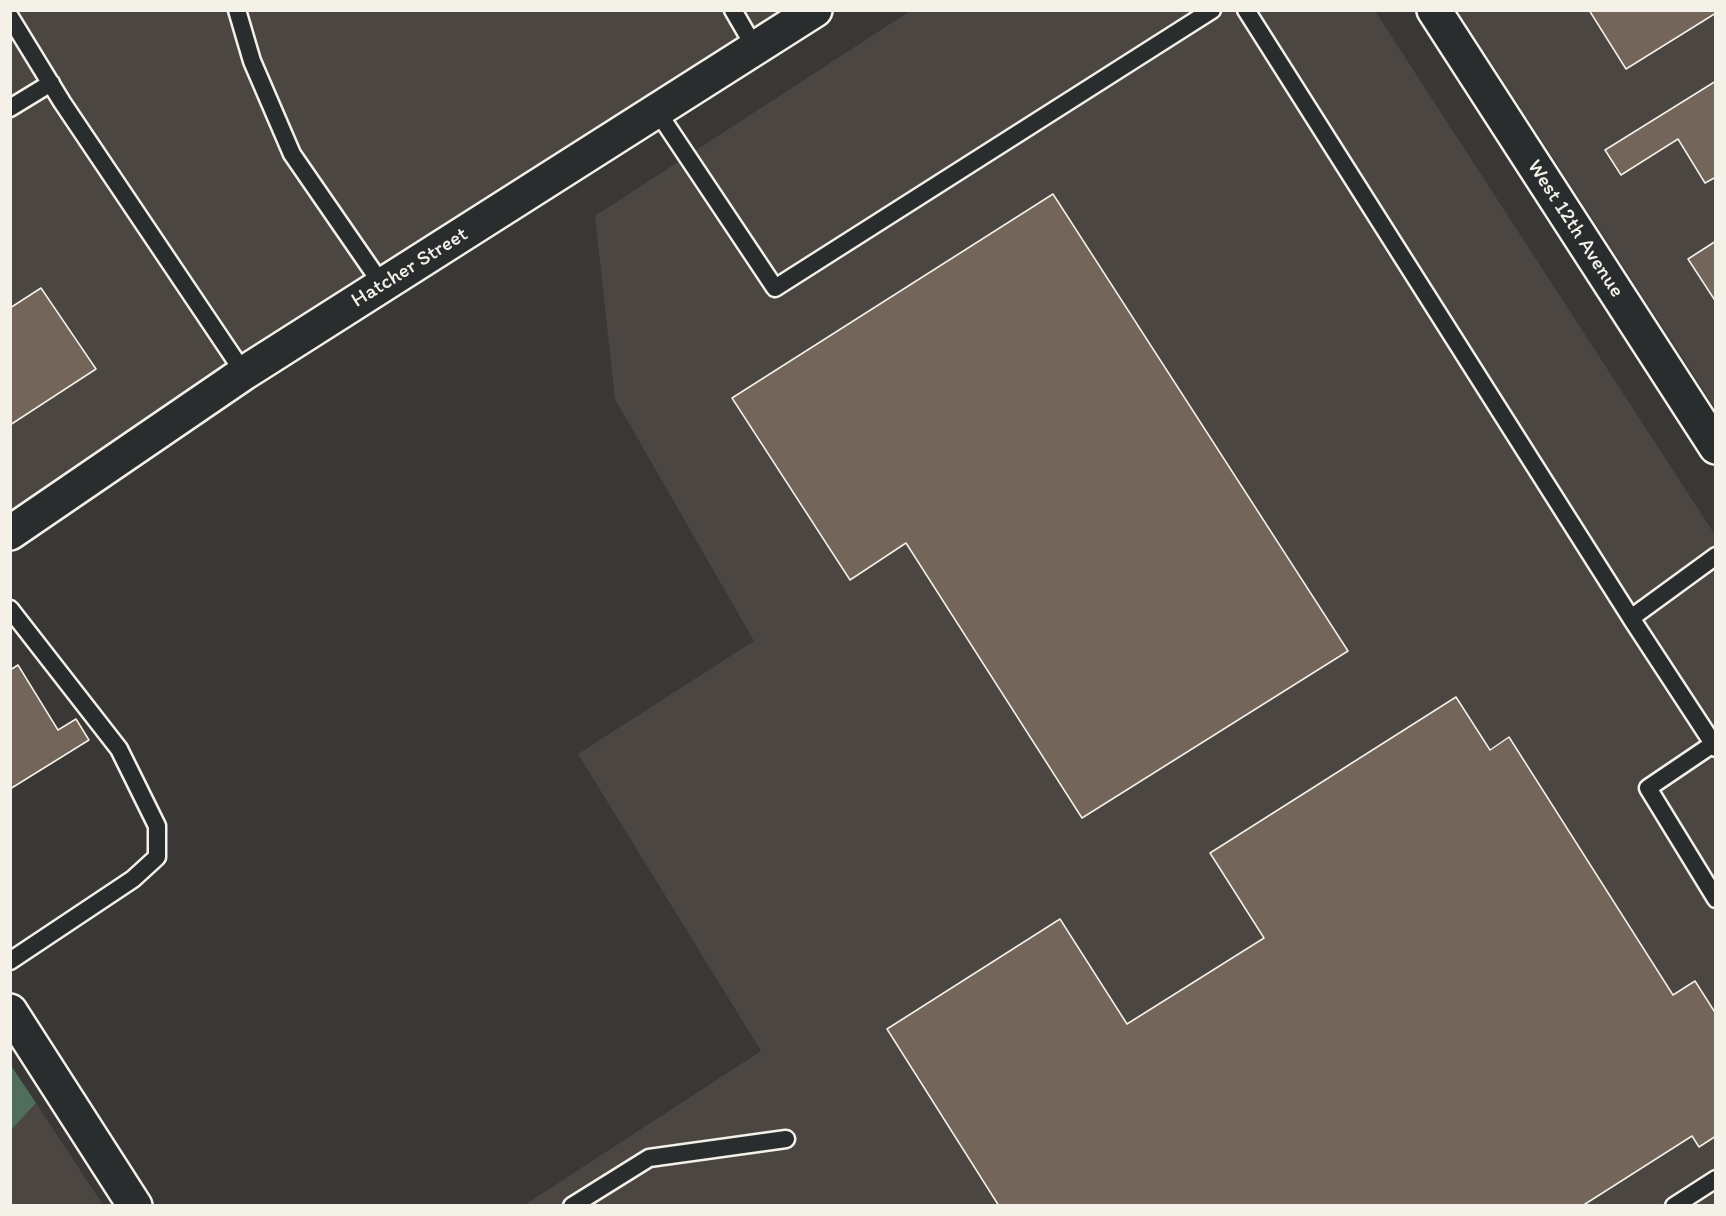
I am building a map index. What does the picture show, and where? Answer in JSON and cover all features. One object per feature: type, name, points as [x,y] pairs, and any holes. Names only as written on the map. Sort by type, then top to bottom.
[{"type":"street","name":"Hatcher Street","points":[[10,532],[244,373],[815,10]]},
{"type":"street","name":"West 12th Avenue","points":[[1434,10],[1716,447]]},
{"type":"street","points":[[10,1011],[135,1206]]},
{"type":"lane","points":[[237,10],[252,61],[292,154],[383,286]]},
{"type":"lane","points":[[733,10],[755,48]]},
{"type":"lane","points":[[657,111],[775,288],[1212,10]]},
{"type":"lane","points":[[1246,10],[1630,618],[1714,746],[1648,788],[1716,899]]},
{"type":"lane","points":[[10,17],[51,83],[244,373]]},
{"type":"lane","points":[[10,108],[51,83]]},
{"type":"lane","points":[[1630,618],[1716,556]]},
{"type":"lane","points":[[10,609],[118,749],[157,826],[157,857],[124,886],[10,961]]},
{"type":"lane","points":[[572,1206],[649,1158],[786,1139]]},
{"type":"lane","points":[[1674,1206],[1716,1179]]},
{"type":"shaded area","points":[[11,11],[798,11],[11,515]]},
{"type":"shaded area","points":[[910,11],[1375,11],[1715,535],[1715,1205],[523,1206],[761,1051],[578,754],[754,641],[615,399],[595,216]]},
{"type":"shaded area","points":[[1458,11],[1715,11],[1715,408]]},
{"type":"shaded area","points":[[36,1103],[103,1205],[11,1205],[11,1130]]},
{"type":"green space","points":[[10,1064],[36,1103],[11,1130],[10,1130]]},
{"type":"building","points":[[1589,10],[1716,10],[1716,13],[1626,69]]},
{"type":"building","points":[[1716,81],[1716,177],[1705,183],[1678,139],[1621,175],[1605,150]]},
{"type":"building","points":[[1053,194],[1348,651],[1082,818],[906,543],[850,580],[732,398]]},
{"type":"building","points":[[1716,241],[1716,302],[1688,259]]},
{"type":"building","points":[[41,288],[96,369],[10,425],[10,308]]},
{"type":"building","points":[[18,665],[58,730],[76,719],[89,740],[10,789],[10,670]]},
{"type":"building","points":[[1456,697],[1490,750],[1509,737],[1673,995],[1695,981],[1716,1014],[1716,1136],[1699,1147],[1692,1136],[1582,1206],[999,1206],[887,1029],[1060,919],[1127,1024],[1264,938],[1210,853]]}]
